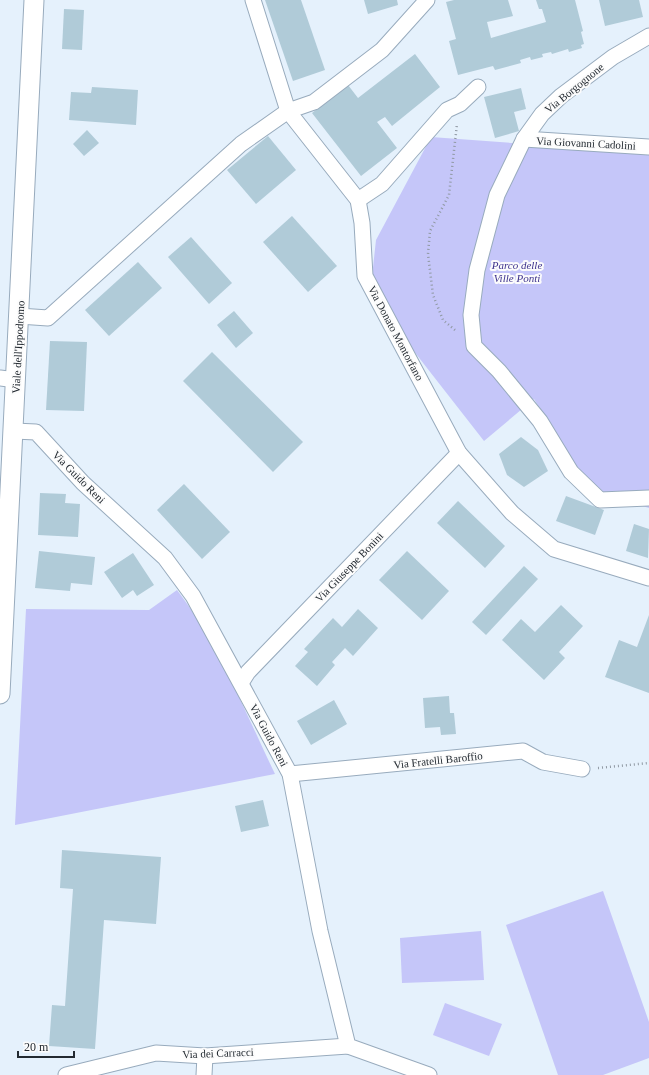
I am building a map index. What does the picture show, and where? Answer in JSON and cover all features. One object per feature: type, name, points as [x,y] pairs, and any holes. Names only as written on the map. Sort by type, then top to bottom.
[{"type":"street","name":"Viale dell'Ippodromo","points":[[0,694],[14,431],[8,379],[19,316],[34,0]]},
{"type":"street","name":"Via Donato Montorfano","points":[[253,0],[288,111],[358,200],[362,223],[365,276],[459,453],[512,513],[554,548],[649,578]]},
{"type":"street","points":[[19,316],[48,318],[241,144],[288,111],[314,102],[382,50],[426,0]]},
{"type":"street","name":"Via Borgognone","points":[[474,346],[471,315],[477,270],[496,195],[516,158],[524,139],[542,114],[562,96],[613,57],[649,36]]},
{"type":"street","points":[[358,200],[382,184],[447,110],[460,104],[478,87]]},
{"type":"street","name":"Via Giovanni Cadolini","points":[[524,139],[649,147]]},
{"type":"street","points":[[474,346],[499,371],[540,421],[571,472],[600,500],[649,498]]},
{"type":"street","name":"Via Guido Reni","points":[[14,431],[36,432],[83,483],[165,558],[193,596],[241,683],[290,774],[320,931],[348,1046]]},
{"type":"street","name":"Via Giuseppe Bonini","points":[[241,683],[254,666],[459,453]]},
{"type":"street","name":"Via Fratelli Baroffio","points":[[290,774],[523,751],[543,762],[582,770]]},
{"type":"street","points":[[348,1046],[429,1075]]},
{"type":"street","name":"Via dei Carracci","points":[[66,1075],[156,1053],[205,1056],[348,1046]]},
{"type":"street","points":[[204,1075],[205,1056]]},
{"type":"path","points":[[460,104],[449,195],[430,230],[429,261],[433,295],[443,320],[474,346]]},
{"type":"path","points":[[582,770],[649,763]]},
{"type":"green space","name":"Parco delle Ville Ponti","points":[[431,137],[649,153],[649,508],[589,490],[534,399],[484,441],[370,295],[376,240]]},
{"type":"green space","points":[[177,590],[206,633],[242,703],[275,774],[15,825],[26,609],[149,610]]},
{"type":"green space","points":[[603,891],[649,1022],[649,1058],[603,1075],[558,1075],[506,925]]},
{"type":"green space","points":[[481,931],[484,980],[402,983],[400,938]]},
{"type":"green space","points":[[445,1003],[502,1024],[489,1056],[433,1035]]},
{"type":"building","points":[[265,0],[301,0],[325,70],[293,81]]},
{"type":"building","points":[[364,0],[397,0],[398,5],[368,14]]},
{"type":"building","points":[[454,0],[508,0],[513,16],[487,22],[491,38],[546,22],[542,9],[539,9],[536,0],[575,0],[583,31],[581,32],[584,44],[581,45],[582,48],[569,52],[568,49],[552,54],[551,52],[542,54],[543,57],[531,60],[530,57],[520,60],[521,63],[495,70],[493,66],[458,75],[449,41],[456,39],[446,2]]},
{"type":"building","points":[[599,0],[639,0],[643,17],[605,26]]},
{"type":"building","points":[[64,9],[84,10],[82,50],[62,49]]},
{"type":"building","points":[[415,54],[440,87],[392,126],[385,117],[377,122],[397,148],[361,176],[312,113],[348,85],[358,98]]},
{"type":"building","points":[[92,87],[138,90],[136,125],[69,120],[71,92],[91,93]]},
{"type":"building","points":[[521,88],[526,109],[514,112],[519,131],[495,138],[484,97]]},
{"type":"building","points":[[87,130],[99,143],[84,156],[73,144]]},
{"type":"building","points":[[268,136],[296,170],[256,204],[227,170]]},
{"type":"building","points":[[292,216],[337,266],[308,292],[263,242]]},
{"type":"building","points":[[191,237],[232,283],[209,304],[168,257]]},
{"type":"building","points":[[138,262],[162,288],[109,336],[85,310]]},
{"type":"building","points":[[234,311],[253,333],[236,348],[217,325]]},
{"type":"building","points":[[50,341],[87,342],[84,411],[46,410]]},
{"type":"building","points":[[212,352],[303,442],[273,472],[183,381]]},
{"type":"building","points":[[521,437],[538,450],[548,471],[524,487],[507,475],[499,454]]},
{"type":"building","points":[[184,484],[230,532],[202,559],[157,510]]},
{"type":"building","points":[[40,493],[66,494],[65,503],[80,504],[78,537],[38,535]]},
{"type":"building","points":[[566,496],[604,510],[595,535],[556,521]]},
{"type":"building","points":[[458,501],[505,546],[485,568],[437,523]]},
{"type":"building","points":[[634,524],[649,529],[648,558],[626,551]]},
{"type":"building","points":[[39,551],[95,557],[92,585],[71,583],[70,591],[35,588]]},
{"type":"building","points":[[407,551],[449,591],[422,620],[379,580]]},
{"type":"building","points":[[133,553],[154,585],[137,596],[133,590],[122,598],[104,572]]},
{"type":"building","points":[[524,566],[538,579],[486,635],[472,622]]},
{"type":"building","points":[[561,605],[583,626],[559,652],[565,658],[544,680],[502,640],[521,619],[535,632]]},
{"type":"building","points":[[358,609],[378,628],[353,656],[345,648],[332,662],[335,665],[317,686],[295,666],[308,652],[304,649],[333,618],[342,627]]},
{"type":"building","points":[[649,615],[649,693],[605,677],[619,640],[637,647]]},
{"type":"building","points":[[449,696],[450,713],[454,713],[456,734],[441,735],[440,727],[425,728],[423,698]]},
{"type":"building","points":[[334,700],[347,724],[311,745],[297,721]]},
{"type":"building","points":[[263,800],[269,826],[241,832],[235,806]]},
{"type":"building","points":[[62,850],[161,857],[156,924],[104,920],[95,1049],[49,1046],[52,1005],[65,1006],[73,889],[60,888]]}]
